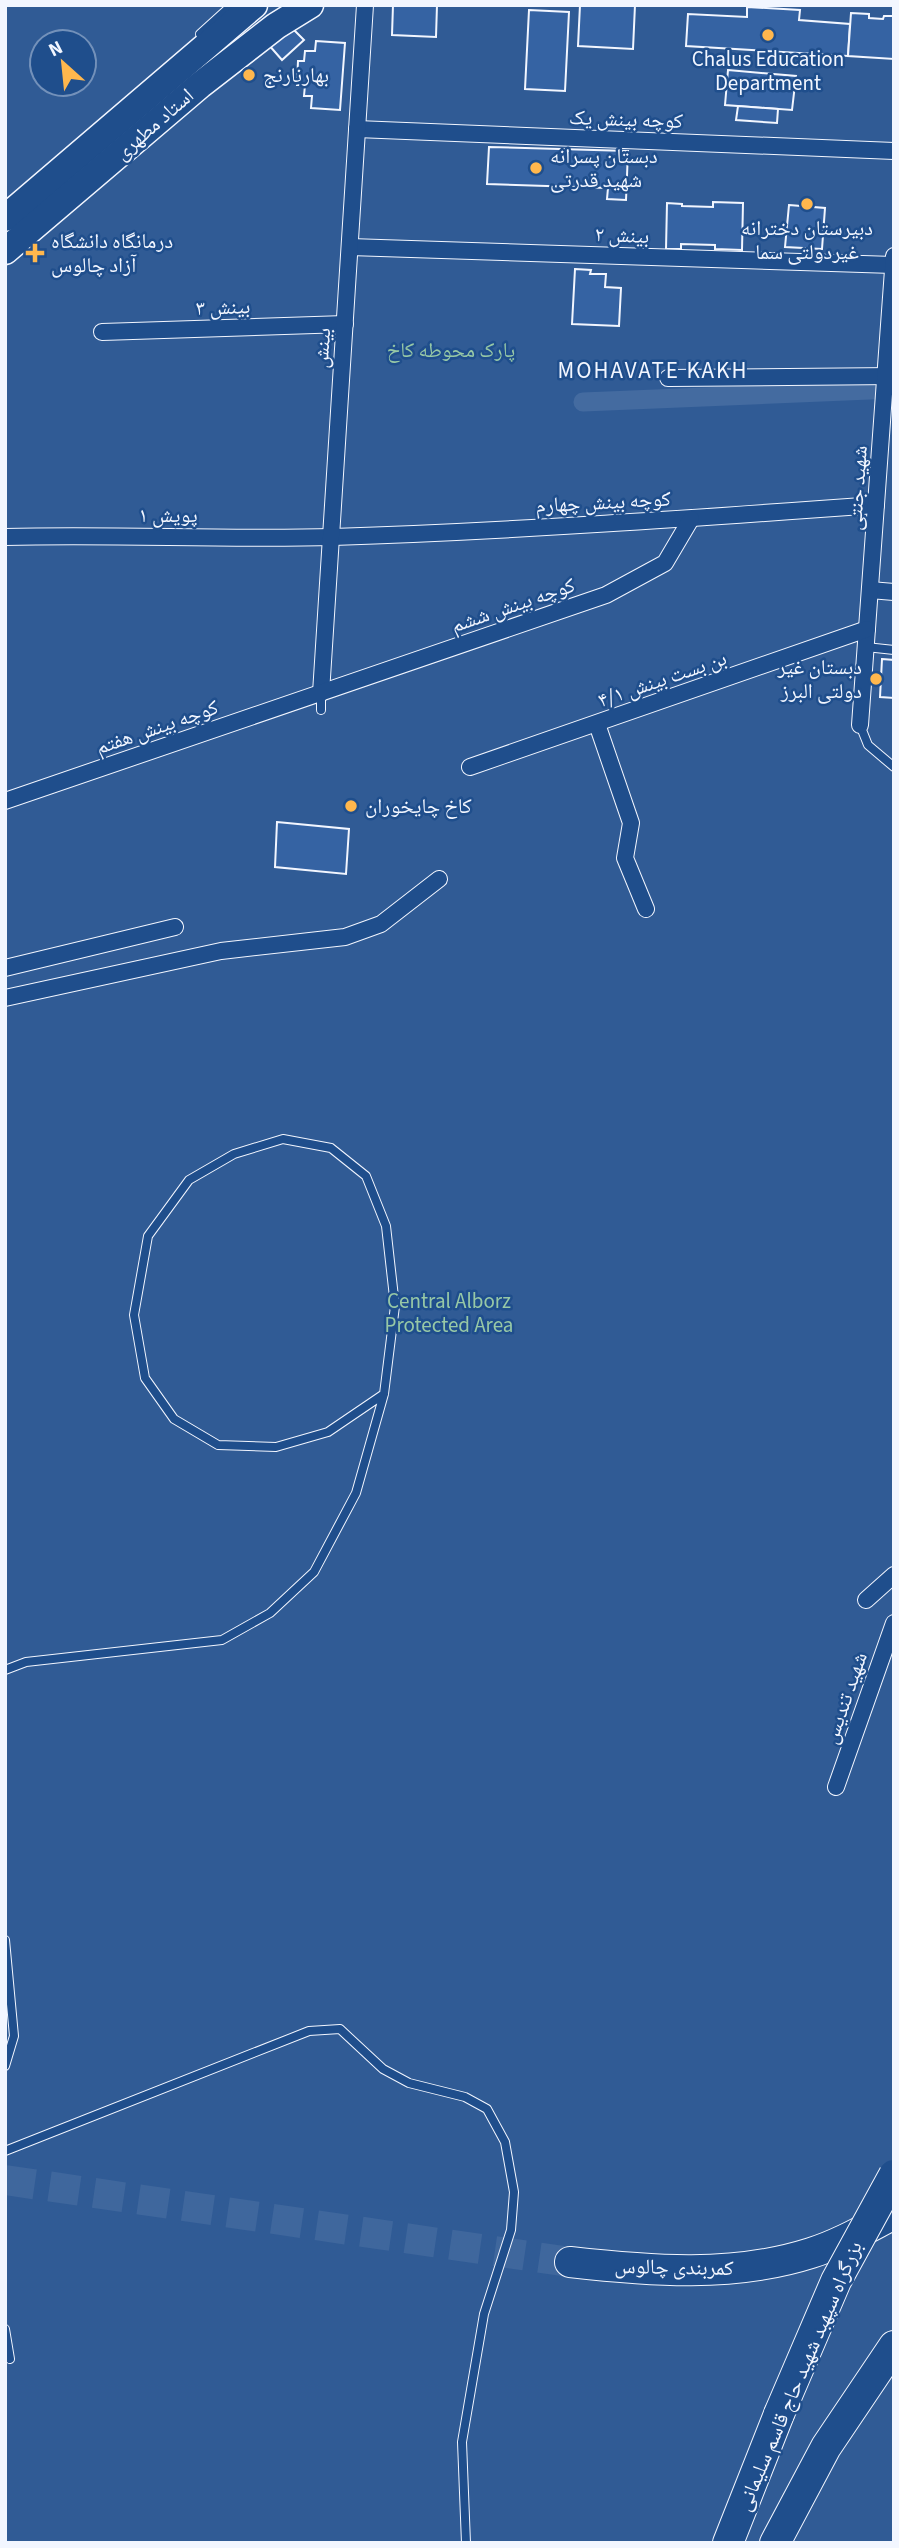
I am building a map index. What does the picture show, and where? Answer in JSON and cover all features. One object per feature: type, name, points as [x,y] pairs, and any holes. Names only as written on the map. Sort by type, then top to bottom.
[{"type":"highway","name":"بزرگراه سپهبد شهید حاج قاسم سلیمانی","points":[[728,2543],[836,2281],[894,2175]]},
{"type":"highway","name":"کمربندی چالوس","points":[[570,2262],[682,2271],[742,2268],[809,2253],[835,2244],[894,2214]]},
{"type":"highway","name":"بزرگراه سپهبد شهید حاج قاسم سلیمانی","points":[[775,2543],[826,2447],[894,2346]]},
{"type":"main road","name":"استاد مطهری","points":[[5,218],[254,5]]},
{"type":"main road","name":"استاد مطهری","points":[[5,251],[200,85],[276,26],[310,5]]},
{"type":"street","name":"بینش","points":[[321,702],[365,5]]},
{"type":"street","name":"کوچه بینش یک","points":[[357,129],[894,151]]},
{"type":"street","name":"بینش ۲","points":[[349,247],[893,265]]},
{"type":"street","name":"شهید جنتی","points":[[860,725],[870,590],[882,499],[894,254]]},
{"type":"street","name":"بینش ۳","points":[[102,332],[345,324]]},
{"type":"street","points":[[668,378],[888,389]]},
{"type":"street","name":"کوچه بینش چهارم","points":[[331,537],[691,519],[882,499]]},
{"type":"street","name":"کوچه بینش ششم","points":[[321,702],[606,595],[665,563],[691,519]]},
{"type":"street","name":"پویش ۱","points":[[5,537],[331,537]]},
{"type":"street","points":[[870,590],[894,592]]},
{"type":"street","name":"بن بست بینش ۴/۱","points":[[470,767],[867,629]]},
{"type":"street","name":"کوچه بینش هفتم","points":[[5,801],[321,702]]},
{"type":"street","points":[[597,724],[631,823],[625,858],[646,909]]},
{"type":"street","points":[[5,998],[221,951],[345,937],[381,923],[439,879]]},
{"type":"street","points":[[5,968],[175,927]]},
{"type":"street","points":[[866,1600],[894,1575]]},
{"type":"street","name":"شهید تندیس","points":[[836,1787],[894,1623]]},
{"type":"lane","points":[[182,67],[192,42],[232,5]]},
{"type":"lane","points":[[866,648],[894,650]]},
{"type":"lane","points":[[860,725],[868,745],[894,767]]},
{"type":"lane","points":[[5,1670],[26,1662],[222,1640],[270,1613],[314,1572],[356,1493],[384,1394],[395,1306],[386,1226],[366,1176],[331,1148],[283,1139],[234,1154],[189,1180],[148,1236],[134,1315],[145,1378],[174,1419],[218,1445],[275,1447],[328,1432],[384,1394]]},
{"type":"lane","points":[[5,1940],[14,2036],[5,2066]]},
{"type":"lane","points":[[5,2151],[309,2031],[340,2029],[383,2068],[410,2083],[465,2097],[487,2109],[505,2142],[514,2192],[511,2230],[484,2314],[462,2442],[466,2543]]},
{"type":"lane","points":[[5,2329],[10,2358]]},
{"type":"shaded area","name":"Central Alborz Protected Area","points":[[5,5],[894,5],[894,2543],[5,2543]]},
{"type":"building","points":[[393,5],[437,5],[436,37],[392,35]]},
{"type":"building","points":[[580,5],[635,5],[633,49],[578,46]]},
{"type":"building","name":"Chalus Education Department","points":[[747,7],[800,10],[799,20],[850,24],[848,56],[686,46],[688,14],[747,17]]},
{"type":"building","points":[[529,10],[569,12],[565,91],[525,89]]},
{"type":"building","points":[[851,13],[869,14],[869,18],[883,19],[884,16],[894,16],[894,59],[848,56]]},
{"type":"building","points":[[289,25],[304,40],[282,60],[268,44]]},
{"type":"building","points":[[316,41],[345,43],[340,110],[311,108],[312,96],[304,96],[305,85],[297,85],[298,61],[304,61],[305,51],[315,51]]},
{"type":"building","points":[[728,70],[796,76],[792,110],[725,105]]},
{"type":"building","points":[[738,106],[778,109],[777,123],[736,120]]},
{"type":"building","points":[[489,147],[628,151],[626,200],[607,199],[608,188],[487,184]]},
{"type":"building","points":[[713,202],[743,203],[742,250],[715,249],[715,245],[681,244],[681,249],[666,249],[667,203],[713,207]]},
{"type":"building","points":[[789,205],[825,208],[822,249],[785,247]]},
{"type":"building","points":[[575,269],[591,270],[590,274],[606,274],[605,287],[621,288],[619,326],[572,324]]},
{"type":"building","points":[[882,659],[894,660],[894,698],[880,697]]},
{"type":"building","points":[[277,822],[349,829],[346,874],[275,867]]},
{"type":"waterway","points":[[583,402],[894,389]]},
{"type":"tunnel","points":[[5,2180],[570,2262]]},
{"type":"place","name":"Chalus Education Department","points":[[768,35]]},
{"type":"place","name":"بهارنارنج","points":[[249,75]]},
{"type":"place","name":"دبستان پسرانه شهید قدرتی","points":[[536,168]]},
{"type":"place","name":"دبیرستان دخترانه غیردولتی سما","points":[[807,204]]},
{"type":"place","name":"درمانگاه دانشگاه آزاد چالوس","points":[[35,253]]},
{"type":"place","name":"دبستان غیر دولتی البرز","points":[[876,679]]},
{"type":"place","name":"کاخ چایخوران","points":[[351,806]]},
{"type":"district","name":"MOHAVATE KAKH","points":[[653,370]]},
{"type":"park label","name":"پارک محوطه کاخ","points":[[451,350]]}]
